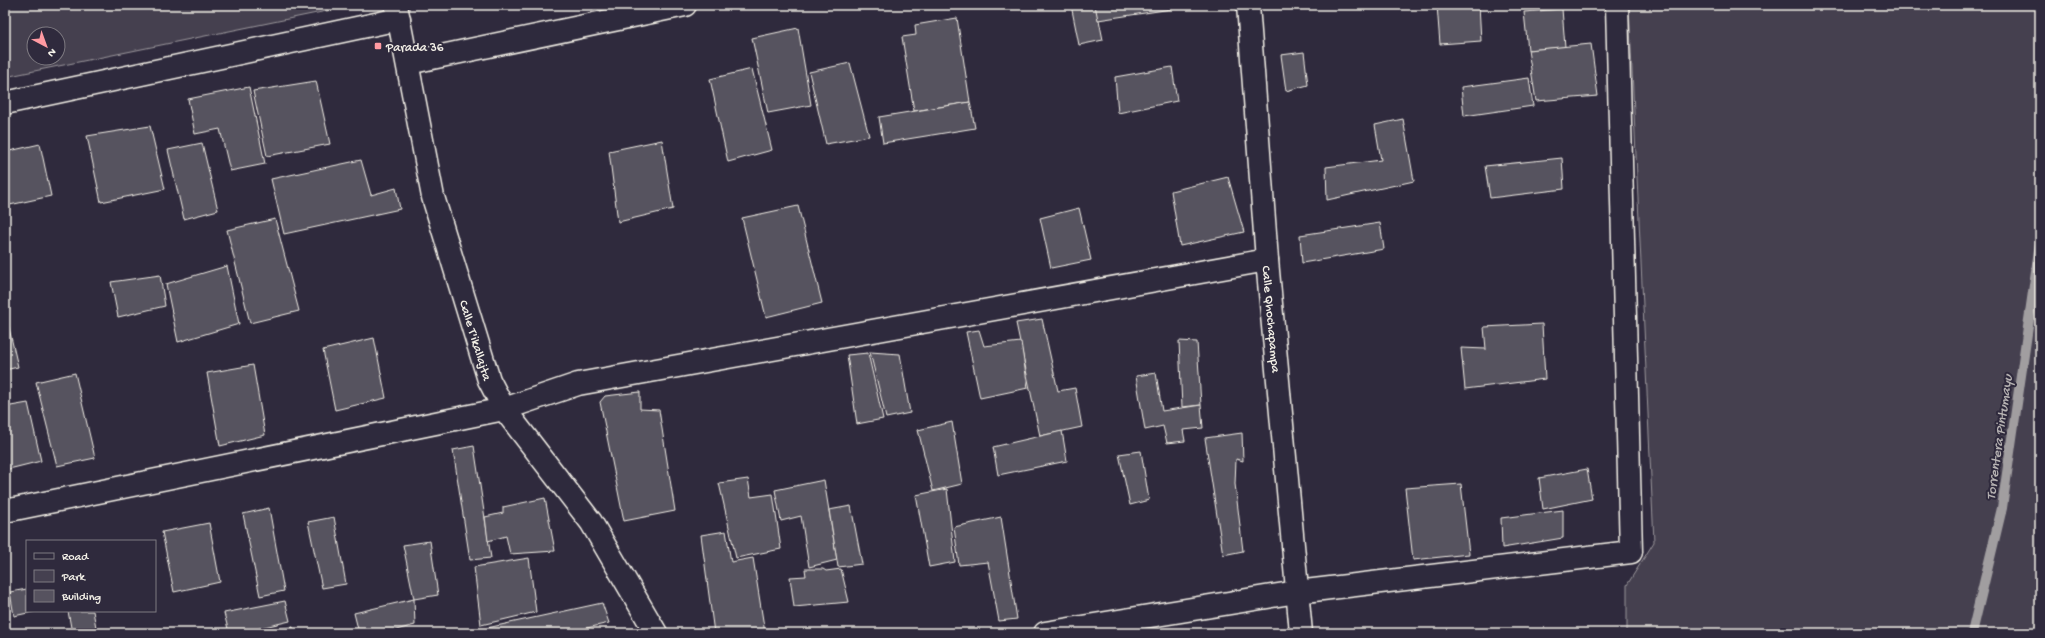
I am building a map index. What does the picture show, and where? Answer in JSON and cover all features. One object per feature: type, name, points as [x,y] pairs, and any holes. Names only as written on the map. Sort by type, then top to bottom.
[{"type":"street","points":[[408,63],[685,5]]},
{"type":"street","name":"Calle Qhochapampa","points":[[1248,5],[1267,260],[1296,592],[1301,633]]},
{"type":"street","points":[[1045,633],[1296,592],[1631,552],[1617,5]]},
{"type":"street","points":[[5,104],[398,12]]},
{"type":"street","name":"Calle T'ikallajta","points":[[398,12],[433,197],[489,380],[504,409],[591,522],[656,633]]},
{"type":"street","points":[[5,511],[504,409],[578,384],[1267,260]]},
{"type":"green space","points":[[5,5],[356,5],[66,64],[66,26],[26,26],[26,66],[59,66],[5,77]]},
{"type":"green space","points":[[1629,5],[2040,5],[2040,633],[1627,633],[1627,585],[1654,542]]},
{"type":"building","points":[[1071,5],[1096,5],[1103,40],[1079,45]]},
{"type":"building","points":[[1095,5],[1178,5],[1178,8],[1098,20]]},
{"type":"building","points":[[1181,5],[1203,5],[1182,8]]},
{"type":"building","points":[[1437,5],[1479,5],[1481,41],[1440,44]]},
{"type":"building","points":[[1562,9],[1565,47],[1528,50],[1524,12]]},
{"type":"building","points":[[957,18],[970,102],[914,111],[902,37],[916,35],[915,25]]},
{"type":"building","points":[[798,28],[811,105],[768,113],[752,38]]},
{"type":"building","points":[[1591,44],[1598,96],[1536,101],[1528,50]]},
{"type":"building","points":[[1304,52],[1308,85],[1286,91],[1281,55]]},
{"type":"building","points":[[850,63],[869,136],[826,144],[809,72]]},
{"type":"building","points":[[1172,67],[1177,101],[1118,113],[1115,77]]},
{"type":"building","points":[[752,69],[772,150],[728,162],[710,79]]},
{"type":"building","points":[[1529,78],[1533,106],[1464,116],[1461,87]]},
{"type":"building","points":[[316,81],[330,144],[267,156],[253,91]]},
{"type":"building","points":[[249,87],[265,164],[230,171],[220,129],[195,134],[188,99]]},
{"type":"building","points":[[970,102],[975,128],[883,143],[879,117]]},
{"type":"building","points":[[1403,119],[1414,181],[1327,200],[1326,167],[1381,160],[1375,125]]},
{"type":"building","points":[[150,126],[165,189],[101,202],[87,136]]},
{"type":"building","points":[[662,140],[673,209],[618,222],[609,151]]},
{"type":"building","points":[[202,143],[218,210],[184,219],[168,150]]},
{"type":"building","points":[[40,144],[51,196],[5,206],[5,152]]},
{"type":"building","points":[[1562,158],[1564,189],[1490,198],[1485,166]]},
{"type":"building","points":[[361,160],[371,195],[396,188],[400,209],[284,234],[271,179]]},
{"type":"building","points":[[1228,177],[1244,232],[1180,246],[1171,191]]},
{"type":"building","points":[[798,206],[822,303],[766,317],[742,218]]},
{"type":"building","points":[[1079,208],[1091,260],[1051,268],[1040,218]]},
{"type":"building","points":[[275,219],[299,311],[250,323],[227,230]]},
{"type":"building","points":[[1380,223],[1384,249],[1302,263],[1300,235]]},
{"type":"building","points":[[227,266],[239,324],[178,342],[166,284]]},
{"type":"building","points":[[160,275],[165,306],[118,317],[111,282]]},
{"type":"building","points":[[5,311],[18,367],[5,370]]},
{"type":"building","points":[[1042,319],[1058,391],[1075,388],[1082,427],[1040,436],[1016,323]]},
{"type":"building","points":[[1542,324],[1545,379],[1465,389],[1461,348],[1486,349],[1484,327]]},
{"type":"building","points":[[979,330],[984,346],[1021,342],[1028,388],[980,398],[966,332]]},
{"type":"building","points":[[374,338],[386,398],[335,410],[323,350]]},
{"type":"building","points":[[1179,341],[1197,342],[1201,405],[1182,407]]},
{"type":"building","points":[[870,352],[900,354],[910,413],[886,418]]},
{"type":"building","points":[[868,353],[883,419],[857,424],[847,355]]},
{"type":"building","points":[[253,365],[265,435],[220,446],[207,373]]},
{"type":"building","points":[[75,373],[95,458],[57,466],[36,382]]},
{"type":"building","points":[[1156,373],[1162,411],[1201,405],[1203,428],[1183,430],[1185,441],[1167,443],[1163,426],[1145,430],[1136,376]]},
{"type":"building","points":[[640,392],[640,409],[659,410],[675,511],[624,521],[600,402],[605,396]]},
{"type":"building","points":[[28,403],[41,461],[5,470],[5,407]]},
{"type":"building","points":[[952,422],[962,484],[933,491],[918,430]]},
{"type":"building","points":[[1062,431],[1067,461],[998,475],[993,447]]},
{"type":"building","points":[[1242,433],[1243,461],[1236,459],[1235,484],[1243,551],[1223,555],[1205,438]]},
{"type":"building","points":[[474,446],[491,558],[470,560],[453,450]]},
{"type":"building","points":[[1141,451],[1149,500],[1130,505],[1119,454]]},
{"type":"building","points":[[1587,469],[1592,499],[1543,509],[1539,478]]},
{"type":"building","points":[[748,479],[751,497],[773,494],[781,549],[736,558],[719,483]]},
{"type":"building","points":[[824,480],[837,560],[809,567],[801,516],[781,521],[775,490]]},
{"type":"building","points":[[1461,484],[1469,554],[1413,560],[1405,488]]},
{"type":"building","points":[[947,489],[955,562],[929,567],[916,495]]},
{"type":"building","points":[[545,498],[555,551],[510,554],[506,536],[488,541],[485,517],[503,513],[503,507]]},
{"type":"building","points":[[851,506],[862,564],[838,567],[829,510]]},
{"type":"building","points":[[269,508],[284,591],[260,596],[243,514]]},
{"type":"building","points":[[1563,510],[1563,538],[1502,548],[1501,518]]},
{"type":"building","points":[[334,517],[346,584],[322,588],[308,522]]},
{"type":"building","points":[[1001,517],[1017,619],[999,621],[988,562],[959,565],[954,527]]},
{"type":"building","points":[[209,523],[220,582],[174,592],[162,532]]},
{"type":"building","points":[[726,531],[731,562],[753,558],[765,633],[714,633],[701,535]]},
{"type":"building","points":[[430,541],[438,595],[414,599],[403,545]]},
{"type":"building","points":[[529,558],[536,612],[481,625],[474,567]]},
{"type":"building","points":[[805,569],[823,569],[826,571],[841,569],[849,602],[794,607],[790,577],[806,576]]},
{"type":"building","points":[[26,589],[26,612],[32,612],[14,616],[10,592]]},
{"type":"building","points":[[414,599],[415,625],[385,633],[359,633],[354,613]]},
{"type":"building","points":[[285,601],[290,621],[239,633],[229,633],[224,613]]},
{"type":"building","points":[[602,603],[609,623],[565,633],[487,633],[487,628]]},
{"type":"building","points":[[68,612],[93,612],[97,633],[72,633]]},
{"type":"building","points":[[293,627],[294,633],[271,633],[270,629]]},
{"type":"waterway","name":"Torrentera Pintumayu","points":[[1972,633],[2002,508],[2040,243]]},
{"type":"place","name":"Parada 36","points":[[378,46]]}]
